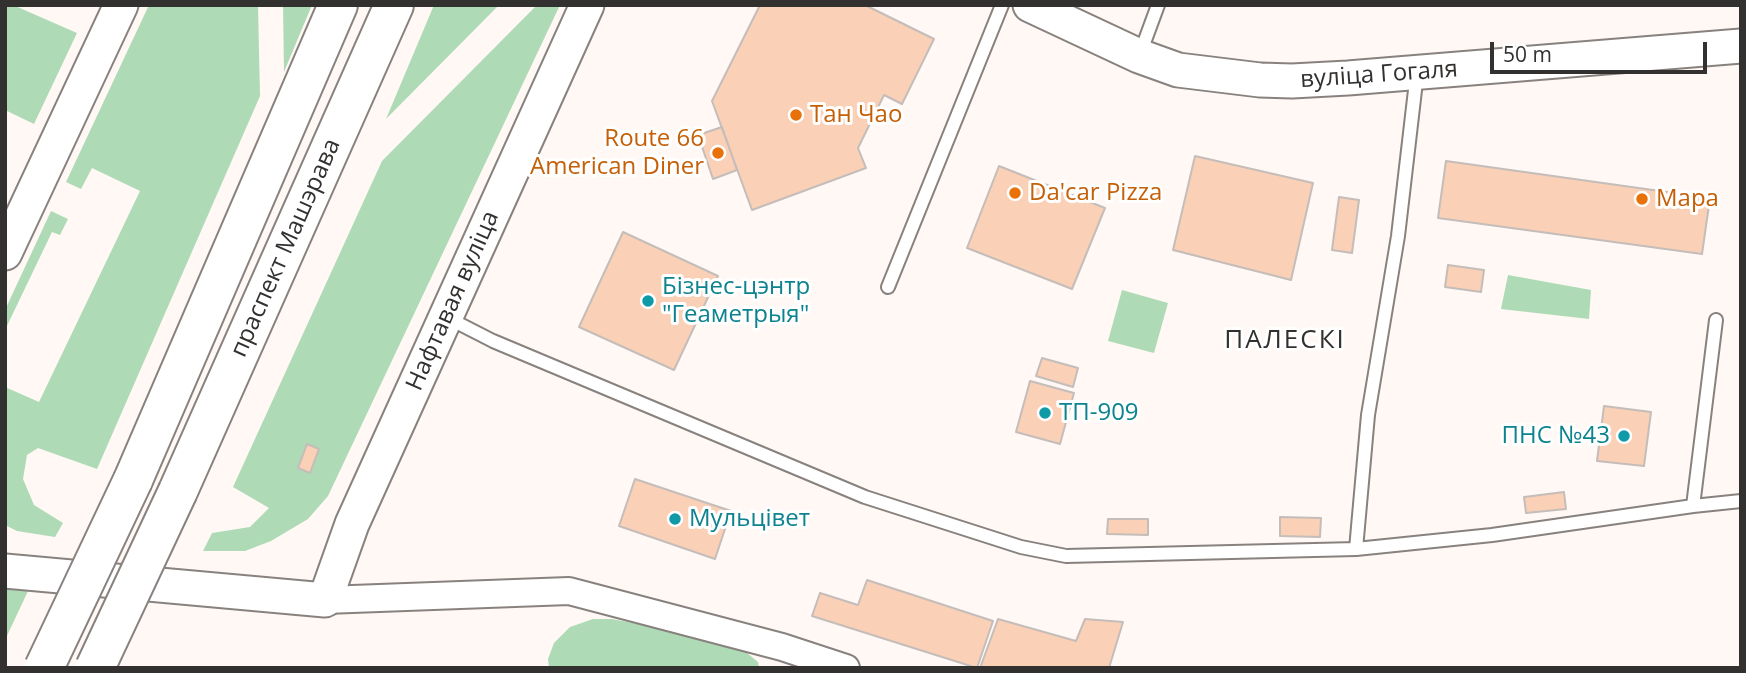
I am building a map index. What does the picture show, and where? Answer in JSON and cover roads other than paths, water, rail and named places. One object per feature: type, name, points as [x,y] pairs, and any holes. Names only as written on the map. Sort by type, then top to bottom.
[{"type":"main road","name":"праспект Машэрава","points":[[44,668],[133,480],[338,5]]},
{"type":"main road","name":"праспект Машэрава","points":[[95,668],[178,491],[394,5]]},
{"type":"street","points":[[5,253],[121,5]]},
{"type":"street","name":"Нафтавая вуліца","points":[[325,600],[352,524],[587,5]]},
{"type":"street","name":"вуліца Гогаля","points":[[1030,5],[1139,56],[1178,70],[1271,80],[1418,73],[1741,47]]},
{"type":"street","points":[[5,572],[325,600],[569,591],[782,648],[846,668]]},
{"type":"lane","points":[[888,287],[1002,5]]},
{"type":"lane","points":[[1139,56],[1158,5]]},
{"type":"lane","points":[[1356,549],[1368,415],[1400,224],[1418,73]]},
{"type":"lane","points":[[446,317],[493,341],[865,497],[1021,547],[1066,556],[1356,549],[1492,535],[1741,501]]},
{"type":"lane","points":[[1693,506],[1716,320]]},
{"type":"place","name":"Тан Чао","points":[[796,115]]},
{"type":"place","name":"Route 66 American Diner","points":[[718,153]]},
{"type":"place","name":"Da'car Pizza","points":[[1015,193]]},
{"type":"place","name":"Мара","points":[[1642,199]]},
{"type":"place","name":"Бізнес-цэнтр \"Геаметрыя\"","points":[[648,301]]},
{"type":"place","name":"ТП-909","points":[[1045,413]]},
{"type":"place","name":"ПНС №43","points":[[1624,436]]},
{"type":"place","name":"Мульцівет","points":[[675,519]]},
{"type":"district","name":"ПАЛЕСКІ","points":[[1285,341]]}]
